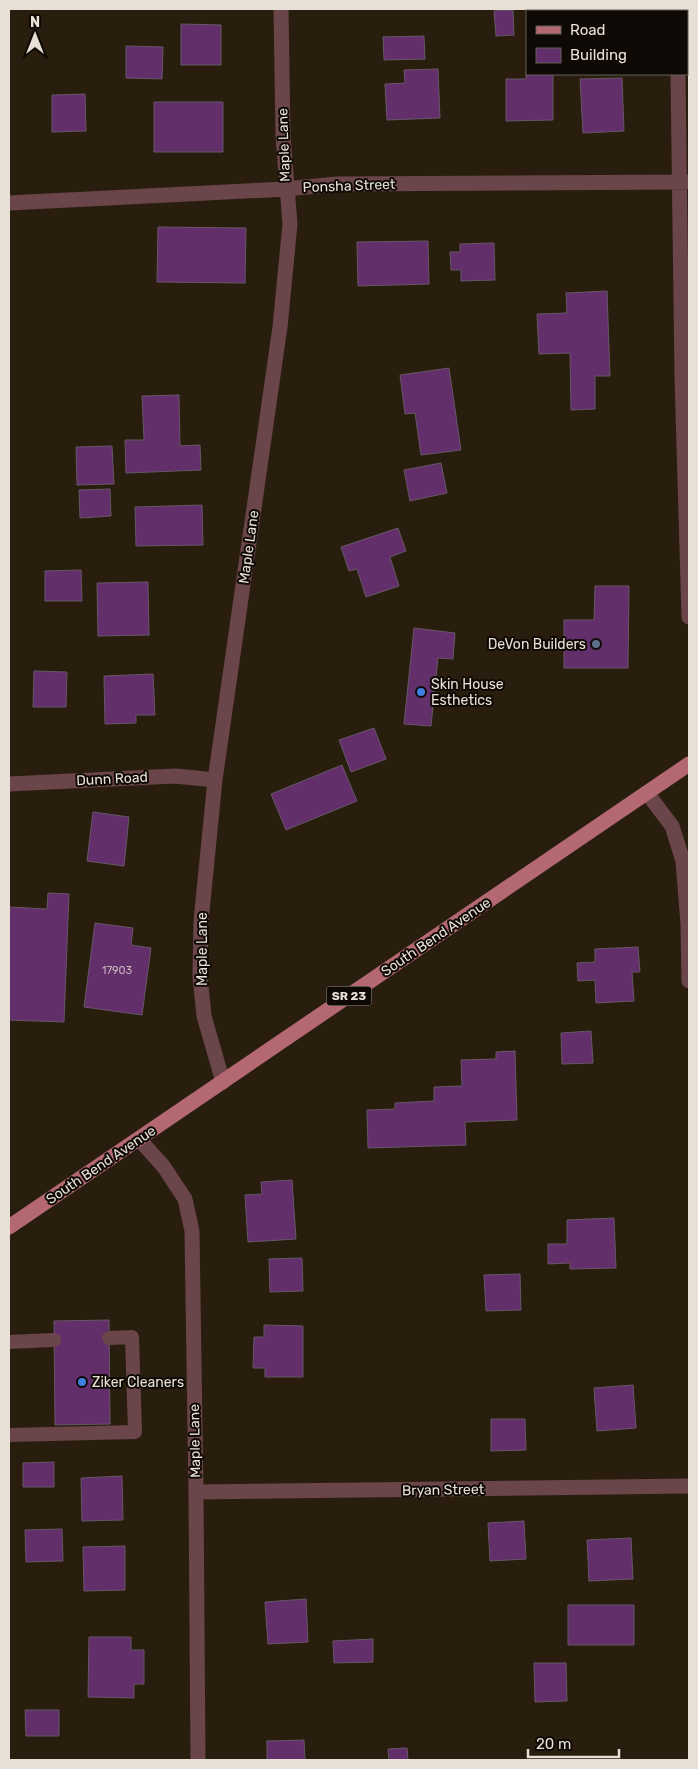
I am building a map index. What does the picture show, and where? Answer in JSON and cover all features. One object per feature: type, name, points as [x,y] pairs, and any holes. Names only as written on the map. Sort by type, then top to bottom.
[{"type":"main road","name":"South Bend Avenue","points":[[9,1228],[689,764]]},
{"type":"street","name":"Maple Lane","points":[[222,1082],[204,1016],[200,976],[200,921],[214,780],[280,327],[290,224],[283,136],[281,9]]},
{"type":"street","points":[[678,75],[685,182],[682,377],[689,617]]},
{"type":"street","name":"Ponsha Street","points":[[9,203],[286,189],[337,184],[685,182]]},
{"type":"street","name":"Dunn Road","points":[[9,784],[176,776],[214,780]]},
{"type":"street","points":[[647,793],[672,826],[683,861],[688,924],[689,980]]},
{"type":"street","name":"Maple Lane","points":[[139,1139],[164,1167],[185,1199],[192,1230],[198,1760]]},
{"type":"street","name":"Bryan Street","points":[[196,1492],[689,1486]]},
{"type":"lane","points":[[9,1435],[135,1432],[132,1338],[109,1338]]},
{"type":"lane","points":[[9,1342],[54,1340]]},
{"type":"building","points":[[610,9],[610,10],[570,10]]},
{"type":"building","points":[[513,10],[514,35],[496,36],[494,11]]},
{"type":"building","points":[[181,24],[221,25],[221,65],[181,65]]},
{"type":"building","points":[[424,36],[425,59],[384,60],[383,37]]},
{"type":"building","points":[[126,46],[163,47],[162,79],[126,78]]},
{"type":"building","points":[[438,69],[440,118],[387,120],[385,84],[405,83],[404,70]]},
{"type":"building","points":[[526,75],[553,75],[553,120],[506,121],[506,79],[526,79]]},
{"type":"building","points":[[622,78],[624,131],[583,133],[580,79]]},
{"type":"building","points":[[85,94],[86,131],[52,132],[52,95]]},
{"type":"building","points":[[154,102],[223,102],[223,152],[154,152]]},
{"type":"building","points":[[158,227],[246,228],[245,283],[157,282]]},
{"type":"building","points":[[428,241],[429,284],[358,286],[357,242]]},
{"type":"building","points":[[494,243],[495,280],[461,281],[461,270],[451,270],[450,252],[460,252],[460,244]]},
{"type":"building","points":[[607,291],[610,376],[595,376],[595,409],[571,410],[570,353],[539,354],[537,314],[567,313],[566,293]]},
{"type":"building","points":[[449,368],[461,450],[421,455],[415,413],[405,414],[400,375]]},
{"type":"building","points":[[179,395],[180,446],[200,445],[201,470],[126,473],[125,440],[144,440],[142,396]]},
{"type":"building","points":[[112,446],[114,484],[77,485],[76,447]]},
{"type":"building","points":[[441,463],[447,493],[410,501],[404,470]]},
{"type":"building","points":[[110,489],[111,516],[80,518],[79,490]]},
{"type":"building","points":[[202,505],[203,545],[136,546],[135,507]]},
{"type":"building","points":[[398,528],[406,551],[390,557],[399,586],[366,597],[357,569],[349,571],[341,547]]},
{"type":"building","points":[[81,570],[82,601],[45,601],[45,571]]},
{"type":"building","points":[[148,582],[149,635],[98,636],[97,583]]},
{"type":"building","name":"DeVon Builders","points":[[595,586],[629,586],[628,668],[564,668],[564,620],[594,620]]},
{"type":"building","name":"Skin House Esthetics","points":[[414,628],[455,633],[453,659],[438,658],[431,726],[404,724]]},
{"type":"building","points":[[34,671],[67,672],[66,707],[33,707]]},
{"type":"building","points":[[153,674],[155,715],[136,715],[136,723],[105,724],[104,676]]},
{"type":"building","points":[[374,728],[386,759],[351,772],[339,740]]},
{"type":"building","points":[[342,765],[357,801],[286,830],[271,794]]},
{"type":"building","points":[[93,812],[129,817],[124,866],[87,861]]},
{"type":"building","points":[[48,893],[69,894],[64,1022],[9,1020],[9,907],[47,909]]},
{"type":"building","points":[[95,923],[133,928],[131,945],[151,948],[142,1015],[84,1007]]},
{"type":"building","points":[[638,947],[640,972],[632,972],[634,1001],[596,1003],[595,980],[578,981],[577,963],[595,962],[595,949]]},
{"type":"building","points":[[591,1031],[593,1063],[562,1064],[561,1033]]},
{"type":"building","points":[[515,1051],[517,1120],[465,1122],[466,1145],[368,1148],[367,1110],[395,1109],[395,1103],[434,1101],[434,1087],[462,1086],[461,1060],[496,1059],[496,1052]]},
{"type":"building","points":[[292,1180],[296,1239],[248,1242],[245,1195],[262,1194],[261,1182]]},
{"type":"building","points":[[614,1218],[616,1268],[570,1269],[570,1263],[548,1264],[548,1244],[567,1244],[567,1220]]},
{"type":"building","points":[[302,1258],[303,1291],[270,1292],[269,1259]]},
{"type":"building","points":[[520,1274],[521,1310],[486,1311],[484,1275]]},
{"type":"building","name":"Ziker Cleaners","points":[[109,1320],[110,1424],[55,1425],[54,1321]]},
{"type":"building","points":[[264,1325],[303,1326],[303,1377],[265,1377],[265,1368],[253,1368],[254,1337],[264,1337]]},
{"type":"building","points":[[633,1385],[636,1428],[597,1431],[594,1388]]},
{"type":"building","points":[[491,1419],[525,1419],[526,1450],[491,1451]]},
{"type":"building","points":[[54,1462],[54,1487],[23,1487],[23,1463]]},
{"type":"building","points":[[122,1476],[123,1520],[82,1521],[81,1478]]},
{"type":"building","points":[[524,1521],[526,1559],[490,1561],[488,1523]]},
{"type":"building","points":[[62,1529],[63,1561],[26,1562],[25,1530]]},
{"type":"building","points":[[631,1538],[633,1579],[589,1581],[587,1540]]},
{"type":"building","points":[[125,1546],[125,1590],[84,1591],[83,1547]]},
{"type":"building","points":[[306,1599],[308,1642],[268,1644],[265,1602]]},
{"type":"building","points":[[568,1605],[634,1605],[634,1645],[568,1645]]},
{"type":"building","points":[[89,1637],[131,1637],[131,1650],[144,1650],[144,1684],[134,1684],[134,1698],[88,1697]]},
{"type":"building","points":[[373,1639],[373,1662],[334,1663],[333,1641]]},
{"type":"building","points":[[534,1663],[566,1663],[567,1701],[535,1702]]},
{"type":"building","points":[[25,1710],[59,1710],[59,1736],[26,1736]]},
{"type":"building","points":[[304,1740],[305,1760],[267,1760],[267,1741]]},
{"type":"building","points":[[407,1748],[408,1760],[389,1760],[388,1749]]},
{"type":"place","name":"DeVon Builders","points":[[596,644]]},
{"type":"place","name":"Skin House Esthetics","points":[[421,692]]},
{"type":"place","name":"Ziker Cleaners","points":[[82,1382]]}]
